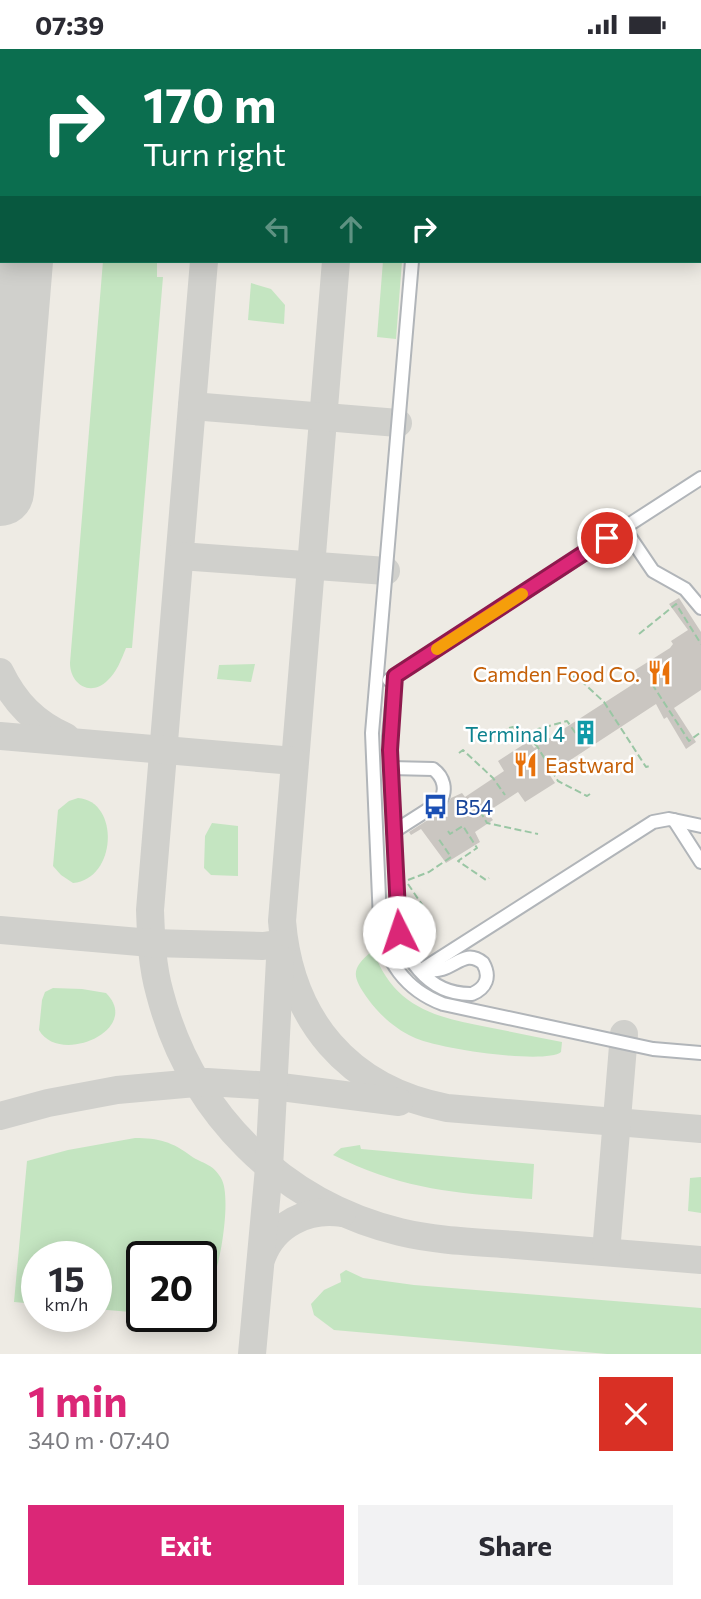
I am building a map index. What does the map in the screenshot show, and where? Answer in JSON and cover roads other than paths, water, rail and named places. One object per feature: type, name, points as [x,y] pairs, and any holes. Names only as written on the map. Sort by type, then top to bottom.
[{"type":"lane","points":[[412,263],[372,747],[381,929],[391,961],[408,983],[423,995],[454,1008],[653,1049],[701,1053]]},
{"type":"lane","points":[[377,688],[701,478]]},
{"type":"lane","points":[[624,528],[653,571],[685,589],[701,608]]},
{"type":"lane","points":[[395,676],[389,736],[399,932],[405,949],[420,971],[440,987],[468,994],[481,990],[487,977],[483,963],[470,957],[460,959],[442,969],[420,971]]},
{"type":"lane","points":[[390,768],[433,769],[440,775],[444,789],[440,802],[393,832]]},
{"type":"lane","points":[[420,971],[658,819],[701,826]]},
{"type":"lane","points":[[674,820],[701,862]]},
{"type":"place","name":"Camden Food Co.","points":[[660,673]]},
{"type":"place","name":"Terminal 4","points":[[585,733]]},
{"type":"place","name":"Eastward","points":[[525,764]]},
{"type":"place","name":"B54","points":[[435,806]]}]
